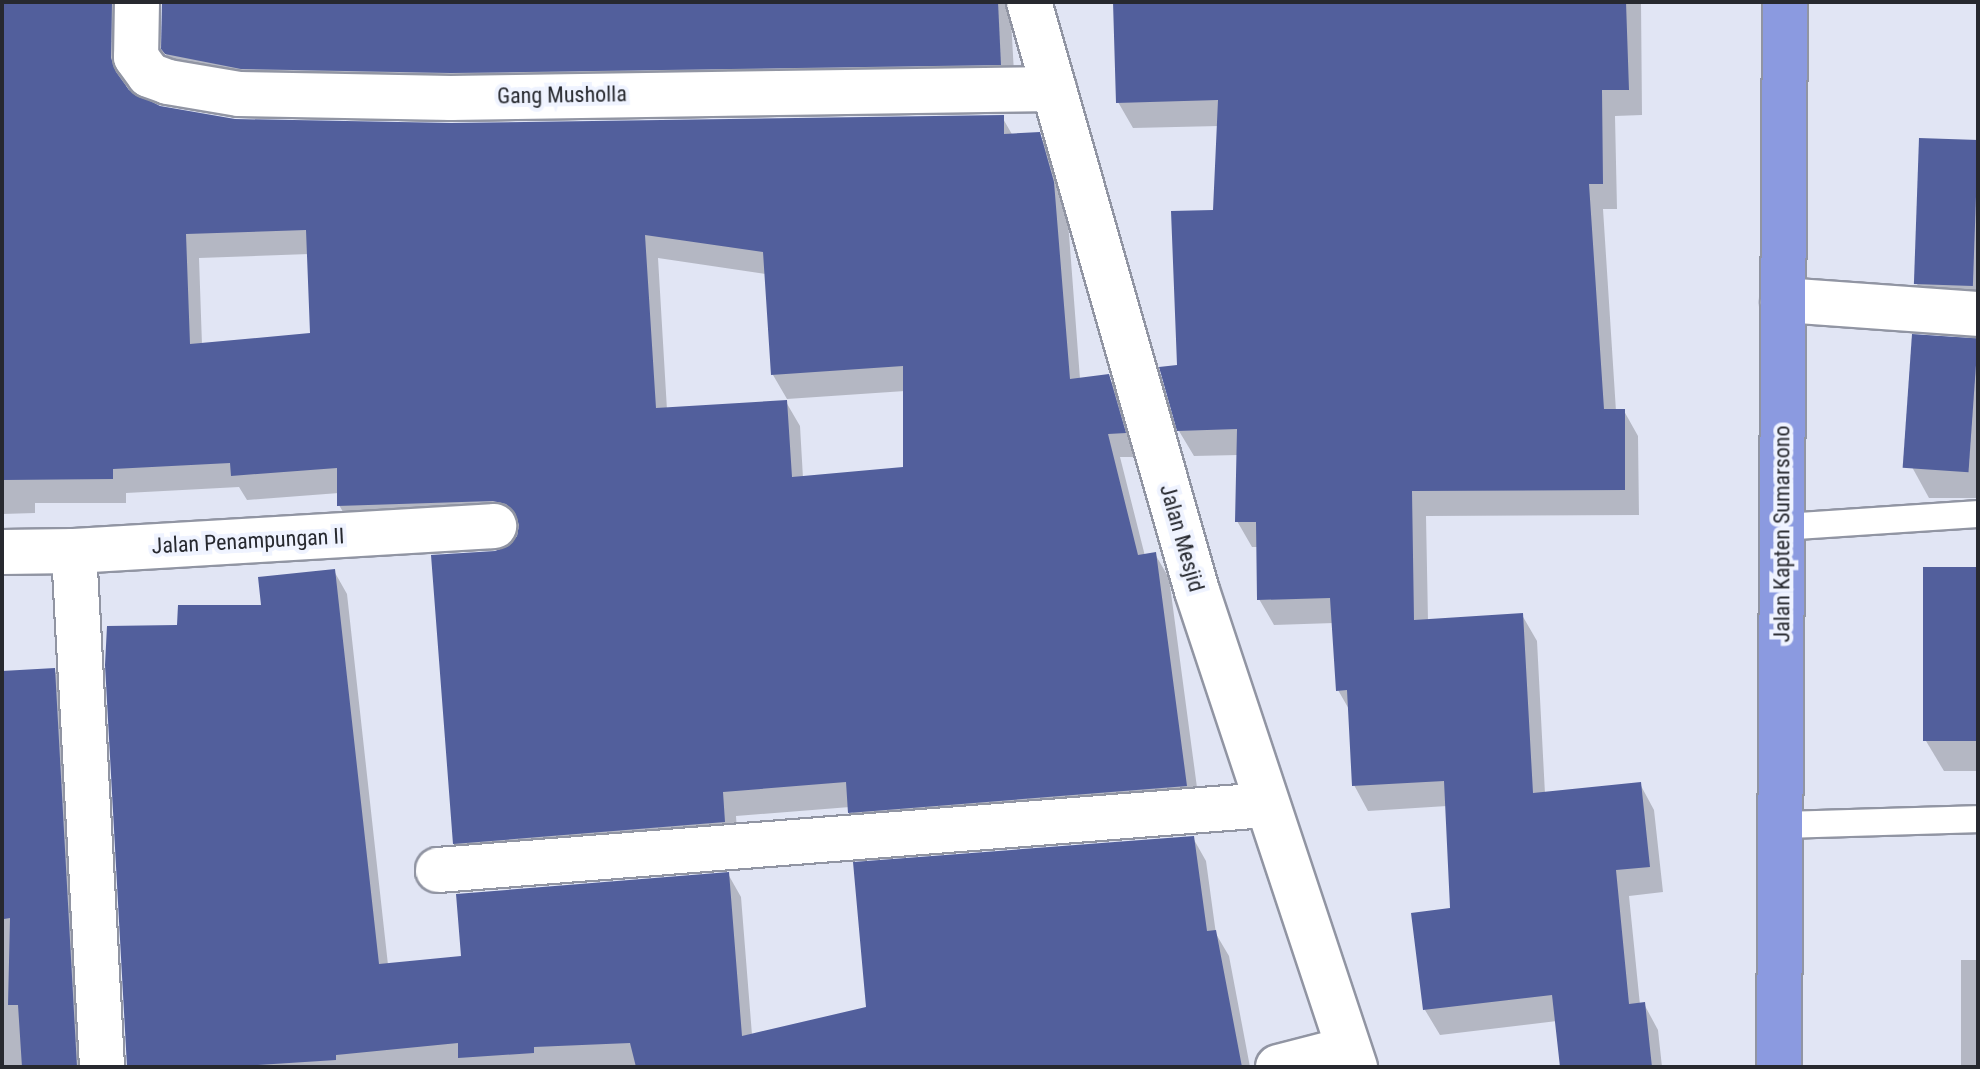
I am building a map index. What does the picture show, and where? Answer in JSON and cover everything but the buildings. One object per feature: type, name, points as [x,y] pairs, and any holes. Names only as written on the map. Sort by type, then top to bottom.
[{"type":"highway","name":"Jalan Kapten Sumarsono","points":[[1779,1067],[1785,2]]},
{"type":"street","name":"Gang Musholla","points":[[137,2],[136,57],[149,75],[168,82],[239,94],[451,98],[1054,89]]},
{"type":"street","name":"Jalan Mesjid","points":[[1029,2],[1197,591],[1265,805],[1351,1058]]},
{"type":"street","points":[[1783,300],[1978,314]]},
{"type":"street","name":"Jalan Penampungan II","points":[[2,552],[74,551],[494,526]]},
{"type":"street","points":[[74,551],[102,1067]]},
{"type":"street","points":[[438,870],[1265,805]]},
{"type":"street","points":[[1278,1067],[1351,1058]]},
{"type":"lane","points":[[1783,527],[1978,514]]},
{"type":"lane","points":[[1780,825],[1978,819]]}]
